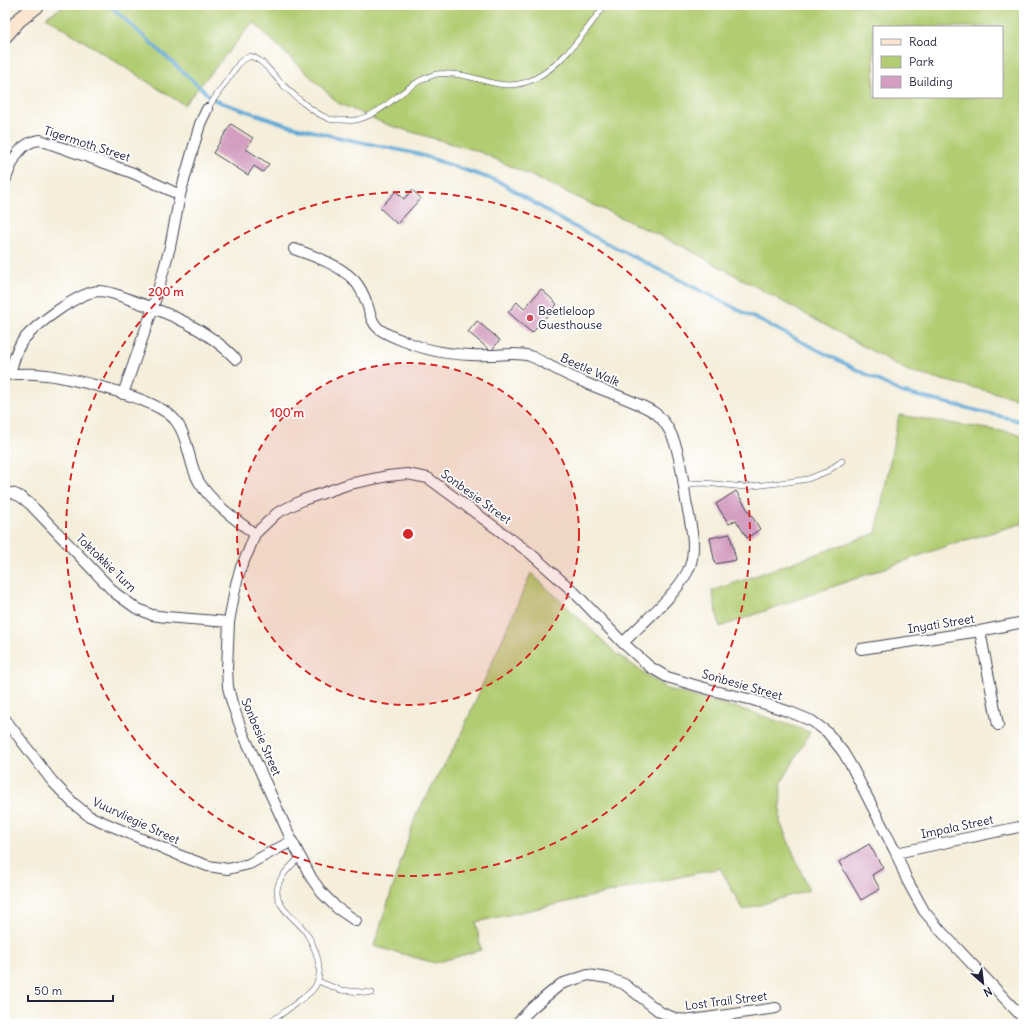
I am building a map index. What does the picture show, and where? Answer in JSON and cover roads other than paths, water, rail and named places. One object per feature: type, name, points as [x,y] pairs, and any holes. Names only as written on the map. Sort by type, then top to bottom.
[{"type":"main road","points":[[5,36],[19,20],[38,5]]},
{"type":"street","points":[[123,394],[153,308],[170,247],[180,195],[200,124],[207,109]]},
{"type":"street","name":"Tigermoth Street","points":[[5,181],[13,158],[22,147],[32,141],[40,140],[133,173],[180,195]]},
{"type":"street","name":"Beetle Walk","points":[[294,249],[318,257],[337,268],[353,280],[362,291],[370,317],[378,328],[391,335],[411,344],[448,353],[489,355],[519,354],[532,357],[586,384],[643,407],[656,414],[670,433],[677,450],[693,546],[690,565],[685,576],[675,590],[623,643]]},
{"type":"street","points":[[236,359],[203,332],[177,317],[116,294],[99,291],[86,294],[71,301],[34,328],[22,341],[7,374],[36,374],[68,378],[123,394],[159,407],[175,419],[183,433],[199,482],[210,496],[231,516],[255,534]]},
{"type":"street","name":"Sonbesie Street","points":[[356,921],[337,908],[312,880],[292,841],[242,731],[228,687],[227,669],[229,622],[241,567],[255,534],[277,513],[303,500],[348,484],[407,474],[428,478],[530,553],[574,592],[623,643],[650,667],[667,677],[714,691],[753,700],[790,712],[812,721],[827,732],[853,768],[896,853],[907,880],[928,916],[1024,1019]]},
{"type":"street","name":"Toktokkie Turn","points":[[5,492],[19,496],[31,505],[115,593],[136,608],[152,615],[229,622]]},
{"type":"street","name":"Inyati Street","points":[[861,649],[980,631],[1024,622]]},
{"type":"street","points":[[980,631],[998,725]]},
{"type":"street","name":"Vuurvliegie Street","points":[[5,719],[52,781],[73,803],[89,816],[181,856],[208,866],[228,869],[249,864],[292,841]]},
{"type":"street","name":"Impala Street","points":[[896,853],[1024,826]]},
{"type":"street","name":"Lost Trail Street","points":[[516,1024],[533,1007],[562,984],[588,975],[608,978],[624,984],[660,1012],[677,1019],[692,1020],[776,1008]]},
{"type":"lane","points":[[207,109],[240,62],[250,56],[258,58],[284,86],[313,111],[331,119],[355,121],[367,117],[422,79],[439,74],[458,75],[507,86],[520,85],[536,78],[555,65],[581,37],[605,5]]},
{"type":"lane","points":[[683,484],[705,483],[745,487],[788,482],[808,479],[828,471],[842,462]]},
{"type":"lane","points":[[265,1024],[278,1018],[314,989],[318,981],[320,968],[312,944],[305,931],[287,912],[280,902],[277,892],[279,883],[286,872],[300,857]]},
{"type":"lane","points":[[318,981],[340,990],[372,992]]},
{"type":"waterway","points":[[109,5],[214,100],[284,124],[332,136],[418,154],[500,182],[565,222],[901,392],[1024,422]]},
{"type":"place","name":"Beetleloop Guesthouse","points":[[530,318]]}]
